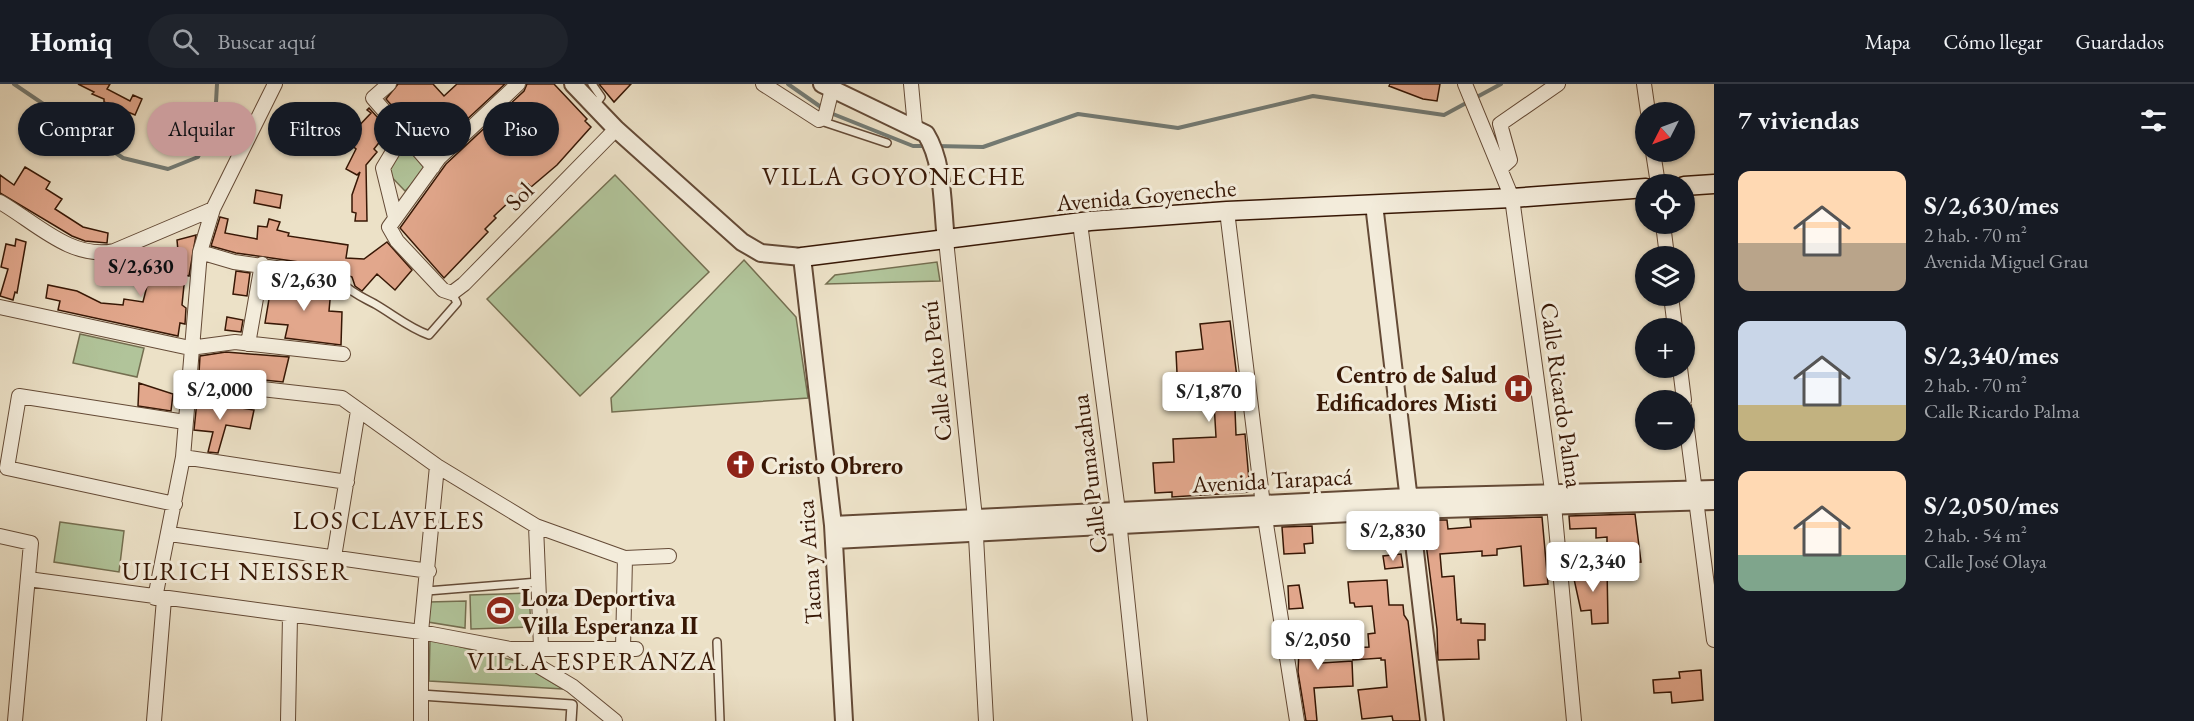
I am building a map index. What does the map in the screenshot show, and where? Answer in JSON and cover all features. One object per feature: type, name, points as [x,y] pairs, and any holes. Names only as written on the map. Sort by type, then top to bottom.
[{"type":"main road","points":[[1695,185],[1714,184]]},
{"type":"main road","name":"Avenida Goyeneche","points":[[802,257],[1080,223],[1227,211],[1512,198],[1635,189]]},
{"type":"street","points":[[154,721],[160,598],[183,457],[190,381],[190,348],[200,252],[213,209],[275,84]]},
{"type":"street","points":[[377,102],[373,98],[389,84]]},
{"type":"street","points":[[452,293],[443,290],[397,241],[389,227],[439,159],[518,84]]},
{"type":"street","name":"Avenida Goyeneche","points":[[573,84],[616,129],[742,242],[761,253],[802,257]]},
{"type":"street","points":[[763,84],[825,98],[921,131]]},
{"type":"street","points":[[910,84],[921,131]]},
{"type":"street","points":[[1501,168],[1510,160],[1500,124],[1558,84]]},
{"type":"street","points":[[1644,84],[1647,102]]},
{"type":"street","name":"Calle Ricardo Palma","points":[[1466,88],[1512,198],[1554,499],[1574,721]]},
{"type":"street","name":"Sol","points":[[452,293],[616,129]]},
{"type":"street","name":"Calle Alto Perú","points":[[921,131],[934,147],[946,240],[975,525],[986,721]]},
{"type":"street","points":[[390,156],[383,168],[395,217]]},
{"type":"street","points":[[424,156],[433,167]]},
{"type":"street","points":[[0,202],[69,246],[101,254],[114,251],[213,209]]},
{"type":"street","points":[[1374,204],[1435,721]]},
{"type":"street","points":[[1227,211],[1264,511],[1297,721]]},
{"type":"street","name":"Calle Pumacahua","points":[[1080,223],[1118,518],[1140,721]]},
{"type":"street","points":[[200,252],[234,262],[262,264],[342,283]]},
{"type":"street","name":"Tacna y Arica","points":[[802,257],[833,532],[844,721]]},
{"type":"street","points":[[248,344],[262,264]]},
{"type":"street","points":[[0,307],[190,348],[235,342],[343,354]]},
{"type":"street","points":[[190,381],[342,398],[437,466],[536,526],[625,558],[669,556]]},
{"type":"street","points":[[175,504],[8,468],[19,396],[185,422]]},
{"type":"street","points":[[334,557],[358,411]]},
{"type":"street","points":[[1690,450],[1714,640]]},
{"type":"street","points":[[183,457],[347,482]]},
{"type":"street","points":[[421,721],[422,632],[437,466]]},
{"type":"street","name":"Avenida Tarapacá","points":[[1696,496],[1714,489]]},
{"type":"street","name":"Avenida Tarapacá","points":[[833,532],[1408,504],[1696,496],[1714,501]]},
{"type":"street","points":[[536,526],[541,647]]},
{"type":"street","points":[[170,534],[429,571]]},
{"type":"street","points":[[0,536],[31,543],[15,721]]},
{"type":"street","points":[[28,579],[422,632],[510,649],[629,648],[625,558]]},
{"type":"street","points":[[288,721],[290,616]]},
{"type":"street","points":[[510,649],[572,686],[615,721]]},
{"type":"street","points":[[421,695],[572,705],[571,721]]},
{"type":"lane","points":[[592,84],[602,97],[594,106]]},
{"type":"lane","points":[[825,98],[886,143]]},
{"type":"lane","points":[[342,283],[352,293],[376,305],[408,327],[429,335],[458,303],[452,293]]},
{"type":"lane","points":[[427,591],[539,582]]},
{"type":"lane","points":[[717,642],[720,721]]},
{"type":"green space","points":[[398,156],[421,156],[431,166],[405,191],[384,169]]},
{"type":"green space","points":[[615,175],[709,272],[580,396],[487,299]]},
{"type":"green space","points":[[744,260],[796,317],[808,398],[612,412],[611,398]]},
{"type":"green space","points":[[937,262],[940,281],[826,284],[835,275]]},
{"type":"green space","points":[[80,334],[144,348],[137,377],[73,363]]},
{"type":"green space","points":[[60,522],[124,531],[119,572],[54,562]]},
{"type":"green space","name":"Loza Deportiva Villa Esperanza II","points":[[529,593],[531,627],[471,629],[470,595]]},
{"type":"green space","points":[[466,601],[465,628],[428,622],[429,602]]},
{"type":"green space","points":[[430,639],[516,661],[563,689],[429,681]]},
{"type":"building","points":[[78,84],[110,84],[107,89],[130,101],[133,95],[142,99],[135,115],[135,102],[104,102],[104,99],[92,94],[94,92]]},
{"type":"building","points":[[398,84],[433,84],[444,96],[457,84],[505,84],[483,102],[471,116],[471,102],[389,102],[386,99]]},
{"type":"building","points":[[527,84],[554,84],[587,119],[585,121],[591,127],[557,165],[531,187],[528,184],[494,216],[496,218],[485,229],[488,232],[444,278],[400,228],[446,164],[455,156],[471,156],[471,141],[483,129],[483,156],[559,156],[559,102],[512,102],[524,91]]},
{"type":"building","points":[[599,84],[631,84],[614,102]]},
{"type":"building","points":[[1390,84],[1440,84],[1437,101],[1423,99],[1389,86]]},
{"type":"building","points":[[369,108],[374,114],[374,156],[366,165],[367,221],[355,221],[356,213],[352,212],[352,195],[360,172],[357,175],[346,169],[352,156],[362,156],[362,123],[371,113],[367,110]]},
{"type":"building","points":[[25,167],[50,182],[46,189],[62,199],[55,209],[83,227],[108,233],[107,243],[85,241],[72,236],[0,193],[0,175],[14,185]]},
{"type":"building","points":[[256,190],[282,195],[280,208],[254,203]]},
{"type":"building","points":[[220,217],[228,219],[225,233],[257,239],[258,226],[267,227],[269,219],[280,222],[277,230],[289,233],[288,236],[348,245],[346,258],[364,259],[387,242],[412,270],[395,290],[377,274],[362,291],[355,286],[352,277],[345,274],[306,263],[236,253],[211,246]]},
{"type":"building","points":[[196,235],[189,276],[185,275],[182,305],[186,308],[185,324],[180,323],[178,336],[58,310],[60,301],[46,298],[48,285],[77,291],[101,303],[123,305],[124,299],[143,302],[150,274],[158,275],[159,266],[172,267],[172,254],[178,251],[177,240]]},
{"type":"building","points":[[16,239],[26,242],[17,293],[15,292],[13,300],[0,296],[8,269],[1,267],[6,244],[15,246]]},
{"type":"building","points":[[236,271],[250,273],[247,296],[233,294]]},
{"type":"building","points":[[282,278],[331,289],[329,311],[342,312],[341,345],[285,338],[288,325],[265,323],[269,299],[265,298],[268,283],[280,286]]},
{"type":"building","points":[[227,317],[243,320],[241,332],[225,330]]},
{"type":"building","points":[[1230,321],[1240,402],[1236,403],[1237,410],[1235,410],[1236,435],[1245,434],[1250,492],[1172,497],[1172,492],[1155,493],[1153,463],[1174,462],[1173,439],[1216,437],[1214,403],[1198,404],[1197,393],[1178,394],[1176,352],[1203,349],[1200,324]]},
{"type":"building","points":[[226,352],[289,357],[283,382],[199,373],[200,356]]},
{"type":"building","points":[[139,383],[173,394],[171,411],[138,406]]},
{"type":"building","points":[[197,401],[254,410],[250,429],[226,425],[218,453],[208,452],[213,432],[194,430]]},
{"type":"building","points":[[1635,514],[1641,562],[1630,563],[1628,545],[1607,546],[1607,537],[1596,538],[1596,528],[1570,529],[1569,516]]},
{"type":"building","points":[[1542,517],[1548,584],[1524,586],[1521,546],[1497,549],[1497,555],[1482,556],[1482,551],[1440,554],[1442,577],[1454,576],[1457,620],[1461,619],[1461,623],[1485,624],[1485,640],[1478,640],[1479,659],[1438,660],[1437,629],[1423,520],[1447,520],[1448,529],[1471,527],[1470,519]]},
{"type":"building","points":[[1382,522],[1383,547],[1355,548],[1353,523]]},
{"type":"building","points":[[1312,526],[1313,543],[1304,544],[1305,553],[1284,554],[1282,527]]},
{"type":"building","points":[[1401,554],[1403,567],[1385,569],[1383,556]]},
{"type":"building","points":[[1607,567],[1608,623],[1592,624],[1591,610],[1581,611],[1572,570]]},
{"type":"building","points":[[1387,580],[1389,605],[1403,605],[1404,615],[1408,621],[1420,721],[1393,721],[1392,716],[1362,719],[1358,690],[1387,687],[1385,660],[1381,658],[1353,660],[1352,648],[1369,647],[1368,634],[1375,633],[1372,606],[1355,607],[1354,603],[1350,603],[1348,582]]},
{"type":"building","points":[[1299,585],[1303,608],[1289,609],[1288,586]]},
{"type":"building","points":[[1321,633],[1322,663],[1352,661],[1353,686],[1314,688],[1317,721],[1306,721],[1298,672],[1299,650],[1295,650],[1293,634]]},
{"type":"building","points":[[1701,670],[1703,700],[1672,703],[1671,692],[1654,693],[1653,680],[1680,678],[1679,672]]},
{"type":"waterway","points":[[14,84],[123,158],[168,169],[198,157],[215,120],[217,84]]},
{"type":"waterway","points":[[788,84],[828,112],[913,146],[928,146]]},
{"type":"waterway","points":[[1475,98],[1501,84]]},
{"type":"waterway","points":[[936,146],[983,147],[1078,114],[1178,128],[1313,96],[1444,115],[1468,102]]},
{"type":"place","name":"Centro de Salud Edificadores Misti","points":[[1518,388]]},
{"type":"place","name":"Cristo Obrero","points":[[740,465]]},
{"type":"place","name":"Loza Deportiva Villa Esperanza II","points":[[500,611]]},
{"type":"district","name":"VILLA GOYONECHE","points":[[894,176]]},
{"type":"district","name":"LOS CLAVELES","points":[[389,520]]},
{"type":"district","name":"ULRICH NEISSER","points":[[236,571]]},
{"type":"district","name":"VILLA ESPERANZA","points":[[592,661]]}]
